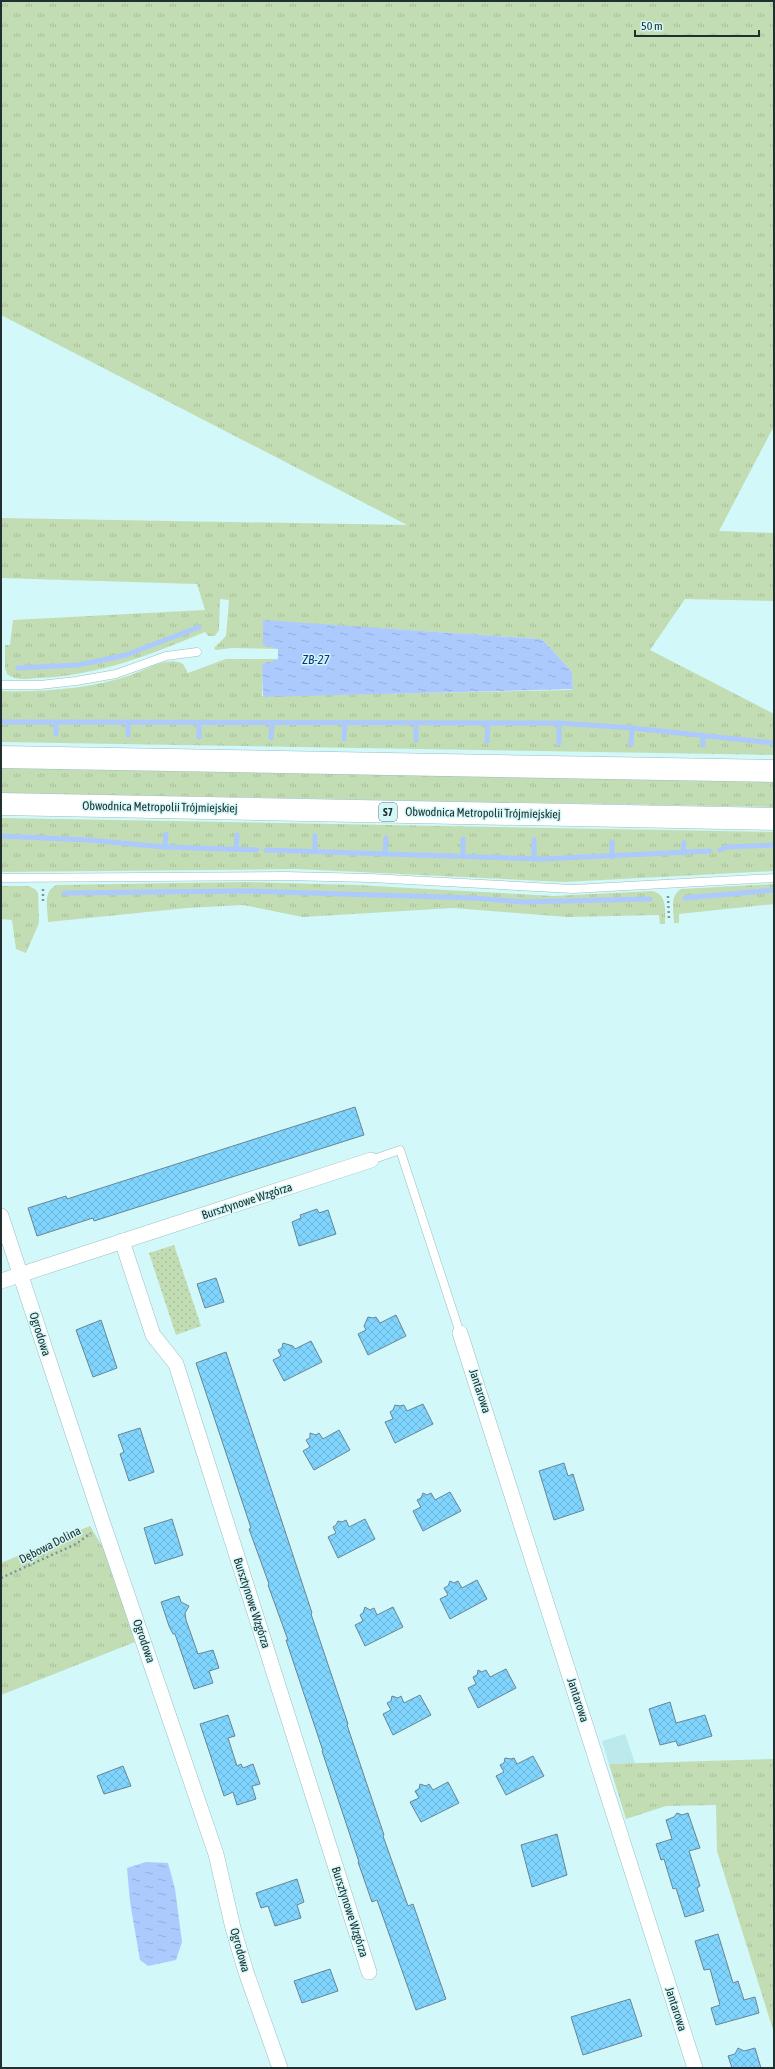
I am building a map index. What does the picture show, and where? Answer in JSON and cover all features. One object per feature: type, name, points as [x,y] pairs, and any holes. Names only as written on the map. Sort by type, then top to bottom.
[{"type":"highway","points":[[1,757],[774,771]]},
{"type":"highway","name":"Obwodnica Metropolii Trójmiejskiej","points":[[1,804],[774,819]]},
{"type":"street","name":"Bursztynowe Wzgórza","points":[[1,1281],[371,1160]]},
{"type":"street","name":"Ogrodowa","points":[[1,1216],[102,1521],[216,1854],[233,1928],[246,1972],[280,2068]]},
{"type":"street","name":"Bursztynowe Wzgórza","points":[[122,1241],[153,1335],[176,1364],[369,1972]]},
{"type":"street","name":"Jantarowa","points":[[460,1333],[496,1440],[694,2068]]},
{"type":"lane","points":[[1,685],[40,686],[83,680],[116,674],[166,656],[197,652]]},
{"type":"lane","points":[[1,878],[284,876],[371,878],[573,889],[774,878]]},
{"type":"lane","points":[[371,1160],[400,1150],[460,1333]]},
{"type":"path","points":[[667,883],[669,919]]},
{"type":"path","name":"Dębowa Dolina","points":[[1,1578],[76,1544],[88,1537],[102,1521]]},
{"type":"shaded area","points":[[625,1734],[635,1763],[609,1764],[602,1741]]},
{"type":"green space","points":[[1,1],[774,1],[774,426],[719,531],[774,533],[774,601],[685,599],[650,650],[774,714],[774,755],[1,742],[1,691],[67,689],[99,684],[131,675],[157,664],[171,661],[183,664],[188,673],[226,659],[278,659],[263,664],[262,696],[573,689],[572,672],[545,642],[540,639],[376,628],[278,649],[232,648],[216,650],[214,648],[226,636],[229,600],[220,599],[219,630],[215,636],[208,636],[205,632],[164,649],[123,663],[81,673],[25,679],[17,679],[7,674],[5,668],[5,645],[10,645],[13,620],[205,610],[197,584],[1,578],[1,518],[407,525],[1,315]]},
{"type":"green space","points":[[1,766],[774,780],[774,807],[1,793]]},
{"type":"green space","points":[[1,818],[774,832],[774,871],[564,882],[297,869],[1,872]]},
{"type":"green space","points":[[245,882],[356,885],[553,896],[652,891],[661,896],[663,900],[665,909],[665,924],[660,924],[659,915],[567,917],[453,908],[303,917],[243,905],[187,908],[48,922],[47,901],[49,891],[57,885]]},
{"type":"green space","points":[[774,884],[774,904],[679,914],[679,923],[674,923],[674,900],[677,892],[681,889]]},
{"type":"green space","points":[[1,886],[28,886],[35,889],[38,893],[39,923],[26,953],[16,949],[12,920],[1,919]]},
{"type":"green space","points":[[174,1245],[201,1326],[176,1335],[149,1253]]},
{"type":"green space","points":[[90,1526],[105,1551],[135,1642],[1,1695],[1,1563]]},
{"type":"green space","points":[[774,1759],[774,2033],[717,1851],[716,1805],[666,1806],[626,1819],[609,1764]]},
{"type":"water","name":"ZB-27","points":[[263,620],[540,639],[545,642],[572,672],[573,689],[263,697],[262,664],[278,659],[278,649],[263,645]]},
{"type":"water","points":[[146,1862],[168,1863],[175,1889],[182,1942],[176,1960],[148,1966],[140,1960],[130,1902],[127,1868]]},
{"type":"building","points":[[355,1107],[364,1135],[94,1221],[93,1218],[37,1236],[28,1208],[66,1196],[67,1199]]},
{"type":"building","points":[[317,1209],[319,1213],[328,1210],[336,1234],[299,1246],[292,1222],[301,1218],[300,1215]]},
{"type":"building","points":[[216,1278],[224,1302],[205,1308],[197,1284]]},
{"type":"building","points":[[396,1315],[406,1336],[368,1355],[358,1334],[366,1330],[364,1326],[368,1317],[376,1317],[380,1323]]},
{"type":"building","points":[[101,1320],[117,1368],[93,1377],[76,1330]]},
{"type":"building","points":[[311,1341],[322,1362],[284,1381],[273,1360],[281,1356],[278,1350],[282,1348],[283,1343],[293,1346],[295,1349]]},
{"type":"building","points":[[226,1352],[312,1613],[311,1614],[348,1724],[347,1725],[384,1835],[383,1836],[408,1906],[413,1904],[446,1999],[416,2010],[377,1900],[372,1902],[358,1862],[286,1640],[288,1640],[249,1529],[251,1528],[196,1363]]},
{"type":"building","points":[[423,1404],[433,1424],[395,1443],[385,1422],[393,1419],[390,1412],[393,1410],[395,1405],[404,1405],[407,1411]]},
{"type":"building","points":[[140,1428],[154,1472],[129,1481],[120,1454],[124,1452],[118,1435]]},
{"type":"building","points":[[339,1430],[350,1450],[314,1470],[303,1451],[310,1447],[306,1440],[310,1438],[310,1433],[316,1435],[319,1433],[323,1439]]},
{"type":"building","points":[[564,1463],[568,1476],[573,1474],[584,1510],[554,1520],[539,1471]]},
{"type":"building","points":[[450,1492],[461,1511],[423,1531],[413,1511],[421,1507],[417,1500],[421,1498],[423,1493],[427,1495],[431,1493],[435,1500]]},
{"type":"building","points":[[172,1519],[183,1555],[155,1564],[144,1528]]},
{"type":"building","points":[[365,1519],[375,1539],[338,1558],[328,1537],[336,1533],[333,1527],[338,1521],[342,1522],[346,1520],[349,1527]]},
{"type":"building","points":[[477,1580],[487,1599],[450,1619],[440,1599],[448,1595],[444,1588],[448,1586],[450,1581],[454,1583],[458,1581],[462,1588]]},
{"type":"building","points":[[179,1596],[181,1602],[189,1606],[185,1613],[186,1620],[198,1654],[213,1650],[219,1668],[209,1671],[213,1683],[194,1689],[175,1634],[173,1634],[169,1626],[161,1602]]},
{"type":"building","points":[[365,1607],[370,1610],[374,1608],[377,1615],[393,1607],[403,1627],[365,1646],[355,1625],[363,1621],[360,1615],[363,1613]]},
{"type":"building","points":[[506,1669],[516,1688],[478,1708],[468,1688],[476,1684],[473,1677],[477,1675],[478,1670],[482,1672],[486,1670],[490,1677]]},
{"type":"building","points":[[420,1695],[431,1715],[393,1735],[383,1714],[391,1710],[387,1703],[391,1701],[392,1696],[398,1698],[401,1696],[404,1703]]},
{"type":"building","points":[[670,1702],[676,1723],[705,1715],[712,1736],[678,1746],[676,1741],[660,1745],[649,1709]]},
{"type":"building","points":[[228,1715],[235,1736],[228,1738],[237,1766],[241,1764],[243,1768],[253,1764],[260,1784],[252,1786],[256,1799],[237,1805],[233,1792],[224,1796],[200,1724]]},
{"type":"building","points":[[533,1756],[544,1776],[506,1795],[496,1776],[504,1772],[500,1765],[504,1763],[505,1758],[514,1758],[517,1764]]},
{"type":"building","points":[[123,1766],[131,1786],[104,1794],[97,1776]]},
{"type":"building","points":[[448,1782],[459,1803],[421,1822],[410,1802],[419,1798],[415,1791],[419,1789],[420,1784],[426,1786],[429,1784],[433,1790]]},
{"type":"building","points":[[677,1813],[682,1815],[688,1813],[700,1848],[689,1851],[700,1886],[697,1888],[704,1911],[685,1917],[676,1888],[673,1889],[664,1859],[661,1860],[656,1844],[672,1839],[666,1820],[674,1817]]},
{"type":"building","points":[[557,1834],[567,1875],[532,1887],[521,1845]]},
{"type":"building","points":[[297,1879],[304,1902],[297,1905],[301,1918],[275,1926],[268,1906],[261,1908],[256,1893]]},
{"type":"building","points":[[718,1934],[733,1983],[738,1981],[744,2000],[755,1997],[759,2013],[716,2025],[711,2008],[720,2005],[710,1969],[704,1970],[695,1941]]},
{"type":"building","points":[[330,1969],[338,1991],[302,2003],[294,1981]]},
{"type":"building","points":[[630,1999],[642,2036],[583,2055],[571,2017]]},
{"type":"building","points":[[738,2048],[744,2051],[755,2048],[761,2068],[732,2068],[728,2056],[735,2054]]},
{"type":"waterway","points":[[18,668],[78,665],[126,655],[199,627]]},
{"type":"waterway","points":[[1,722],[559,723],[632,728],[774,743]]},
{"type":"waterway","points":[[128,722],[128,735]]},
{"type":"waterway","points":[[56,723],[56,734]]},
{"type":"waterway","points":[[199,723],[199,737]]},
{"type":"waterway","points":[[271,738],[272,723]]},
{"type":"waterway","points":[[344,739],[345,723]]},
{"type":"waterway","points":[[416,723],[416,740]]},
{"type":"waterway","points":[[487,741],[488,723]]},
{"type":"waterway","points":[[559,723],[559,743]]},
{"type":"waterway","points":[[631,744],[632,728]]},
{"type":"waterway","points":[[703,735],[703,745]]},
{"type":"waterway","points":[[165,847],[166,834]]},
{"type":"waterway","points":[[236,849],[237,835]]},
{"type":"waterway","points":[[1,836],[88,840],[165,847],[257,850]]},
{"type":"waterway","points":[[315,836],[315,851]]},
{"type":"waterway","points":[[385,854],[386,838]]},
{"type":"waterway","points":[[463,839],[463,856]]},
{"type":"waterway","points":[[534,840],[534,859]]},
{"type":"waterway","points":[[612,842],[612,857]]},
{"type":"waterway","points":[[683,853],[684,843]]},
{"type":"waterway","points":[[720,850],[727,847],[774,845]]},
{"type":"waterway","points":[[266,850],[541,859],[710,851]]},
{"type":"waterway","points":[[685,898],[774,890]]},
{"type":"waterway","points":[[64,893],[244,891],[474,898],[523,902],[650,899]]}]
